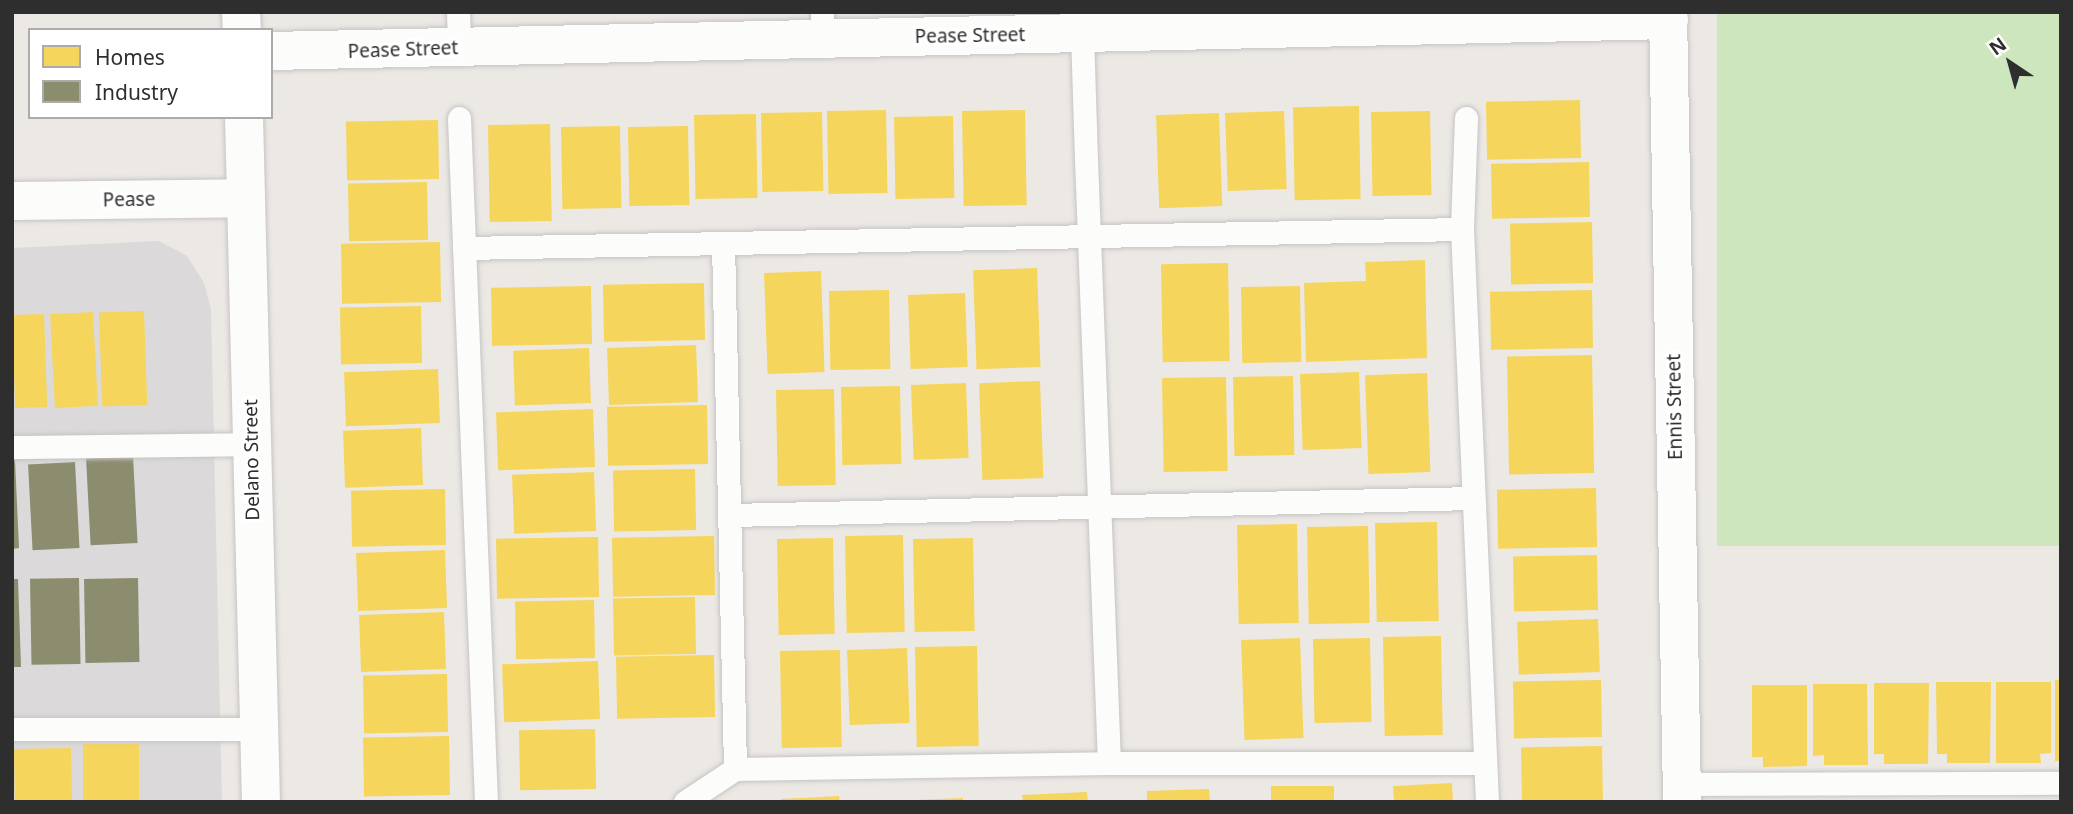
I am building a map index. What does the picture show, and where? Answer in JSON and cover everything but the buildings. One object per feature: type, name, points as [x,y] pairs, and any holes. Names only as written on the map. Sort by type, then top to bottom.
[{"type":"street","name":"Pease Street","points":[[273,51],[458,30],[1669,16]]},
{"type":"street","name":"Ennis Street","points":[[1669,16],[1682,793]]},
{"type":"street","name":"Delano Street","points":[[244,119],[261,802]]},
{"type":"street","name":"Pease","points":[[12,201],[246,198]]},
{"type":"lane","points":[[1084,23],[1109,763]]},
{"type":"lane","points":[[459,118],[486,802]]},
{"type":"lane","points":[[1466,118],[1462,229],[1487,802]]},
{"type":"lane","points":[[464,248],[1462,229]]},
{"type":"lane","points":[[723,243],[735,769]]},
{"type":"lane","points":[[12,447],[251,444]]},
{"type":"lane","points":[[730,515],[1473,498]]},
{"type":"lane","points":[[12,729],[258,729]]},
{"type":"lane","points":[[685,802],[735,769],[1109,763],[1485,763]]},
{"type":"lane","points":[[1682,793],[2061,783]]},
{"type":"shaded area","points":[[159,241],[187,256],[204,283],[211,309],[222,802],[12,802],[12,248]]},
{"type":"green space","points":[[1717,12],[2061,12],[2061,546],[1717,546]]}]
